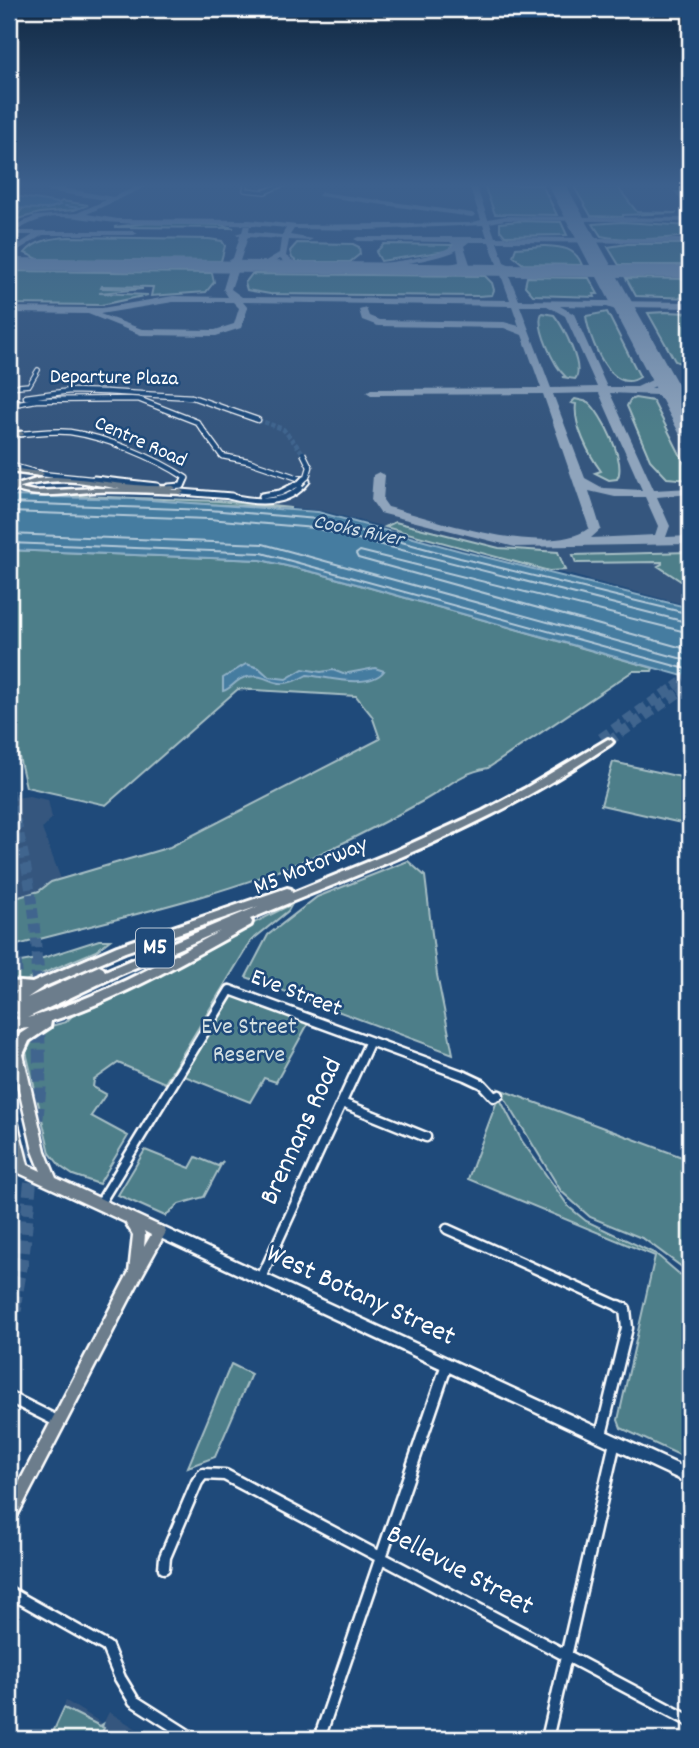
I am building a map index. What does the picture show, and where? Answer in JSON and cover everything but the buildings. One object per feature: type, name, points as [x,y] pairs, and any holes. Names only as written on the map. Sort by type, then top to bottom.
[{"type":"highway","name":"M5 Motorway","points":[[16,1009],[93,982],[529,793],[604,740]]},
{"type":"highway","points":[[9,986],[22,988],[39,984],[121,949],[295,893]]},
{"type":"highway","points":[[9,1024],[32,1023],[66,1010],[213,941],[295,893]]},
{"type":"highway","points":[[16,1009],[39,984]]},
{"type":"highway","points":[[13,1045],[66,1010]]},
{"type":"main road","points":[[9,404],[21,402]]},
{"type":"main road","points":[[9,434],[21,434]]},
{"type":"main road","points":[[9,468],[41,474]]},
{"type":"main road","points":[[9,491],[17,486],[46,480],[176,489]]},
{"type":"main road","points":[[9,485],[22,492],[38,494],[176,489]]},
{"type":"main road","points":[[9,1024],[38,1151],[51,1181]]},
{"type":"main road","points":[[9,1113],[12,1139],[23,1169]]},
{"type":"main road","name":"West Botany Street","points":[[9,1162],[690,1477]]},
{"type":"main road","points":[[127,1216],[139,1234],[135,1275]]},
{"type":"main road","points":[[9,1517],[160,1232]]},
{"type":"street","points":[[9,386],[25,387],[38,370]]},
{"type":"street","name":"Departure Plaza","points":[[9,404],[43,393],[70,391],[178,394],[258,419]]},
{"type":"street","points":[[21,402],[138,399],[197,422],[222,456],[248,461],[307,481],[295,495],[261,500],[41,474]]},
{"type":"street","name":"Centre Road","points":[[21,434],[66,432],[86,436],[151,460],[186,478],[185,484],[176,489]]},
{"type":"street","points":[[228,496],[263,496],[285,491],[300,483],[307,477],[310,467],[303,453]]},
{"type":"street","name":"Eve Street","points":[[100,1203],[230,990],[465,1076],[482,1084],[494,1097],[499,1095]]},
{"type":"street","name":"Brennans Road","points":[[261,1278],[369,1043]]},
{"type":"street","points":[[342,1103],[426,1138]]},
{"type":"street","points":[[447,1229],[625,1308],[627,1328],[601,1436]]},
{"type":"street","points":[[318,1739],[447,1364]]},
{"type":"street","points":[[9,1397],[59,1422]]},
{"type":"street","points":[[547,1739],[615,1442]]},
{"type":"street","name":"Bellevue Street","points":[[163,1568],[197,1482],[203,1474],[218,1473],[234,1478],[690,1721]]},
{"type":"street","points":[[9,1592],[107,1647],[120,1678],[134,1701],[194,1739]]},
{"type":"shaded area","points":[[9,267],[690,267],[690,606],[323,511],[16,481],[16,460],[9,457]]},
{"type":"shaded area","points":[[29,796],[48,800],[52,818],[42,829],[61,879],[51,882],[39,891],[9,900],[9,799]]},
{"type":"shaded area","points":[[66,1701],[103,1724],[109,1712],[153,1739],[49,1739]]},
{"type":"green space","points":[[9,271],[212,273],[214,282],[206,292],[151,296],[153,287],[102,286],[101,288],[143,289],[99,293],[148,295],[101,305],[9,304]]},
{"type":"green space","points":[[252,274],[485,276],[492,283],[494,290],[492,295],[478,296],[270,294],[247,290],[245,283]]},
{"type":"green space","points":[[527,277],[589,278],[598,294],[594,294],[595,297],[533,295],[525,286]]},
{"type":"green space","points":[[626,278],[690,279],[690,298],[636,296]]},
{"type":"green space","points":[[607,312],[640,377],[629,381],[620,379],[603,362],[586,316]]},
{"type":"green space","points":[[542,313],[554,315],[567,337],[577,366],[575,379],[562,377],[565,376],[551,355],[541,327]]},
{"type":"green space","points":[[648,313],[690,313],[690,367],[675,361]]},
{"type":"green space","points":[[635,398],[653,401],[690,474],[690,480],[667,478],[650,460],[627,406],[630,400]]},
{"type":"green space","points":[[575,399],[588,402],[606,427],[619,462],[617,479],[609,480],[595,473],[601,471],[579,430],[576,404],[571,403]]},
{"type":"green space","points":[[52,497],[219,501],[291,508]]},
{"type":"green space","points":[[395,522],[499,548],[558,552],[565,570],[549,571],[385,527]]},
{"type":"green space","points":[[9,550],[261,560],[321,574],[653,668],[652,671],[633,671],[488,768],[461,777],[395,817],[308,859],[201,896],[17,945],[9,933],[9,900],[39,891],[51,882],[170,847],[380,739],[372,716],[356,696],[238,689],[106,805],[26,787],[9,714]]},
{"type":"green space","points":[[690,552],[690,587],[658,566],[662,562],[576,563],[573,555]]},
{"type":"green space","points":[[613,762],[690,779],[690,825],[601,805]]},
{"type":"green space","points":[[408,861],[425,876],[437,975],[453,1054],[246,977],[268,935],[317,897]]},
{"type":"green space","points":[[292,904],[288,911],[251,941],[165,1083],[118,1063],[94,1080],[93,1087],[106,1094],[91,1116],[128,1136],[99,1184],[73,1175],[61,1167],[50,1153],[26,1052],[34,1038],[51,1026],[66,1022],[75,1013]]},
{"type":"green space","points":[[99,940],[110,940],[96,951],[23,982],[14,980],[9,975],[9,964],[43,958]]},
{"type":"green space","name":"Eve Street Reserve","points":[[233,995],[309,1022],[276,1082],[264,1078],[250,1102],[182,1075]]},
{"type":"green space","points":[[499,1089],[690,1160],[690,1273],[644,1239],[590,1217],[561,1191]]},
{"type":"green space","points":[[497,1101],[501,1101],[522,1141],[569,1207],[586,1221],[656,1254],[690,1283],[690,1460],[621,1428],[618,1420],[655,1256],[468,1179]]},
{"type":"green space","points":[[145,1150],[190,1168],[196,1157],[218,1166],[223,1161],[204,1197],[179,1204],[165,1216],[118,1195]]},
{"type":"green space","points":[[231,1364],[251,1374],[215,1457],[188,1467]]},
{"type":"green space","points":[[64,1708],[100,1726],[103,1724],[99,1738],[50,1739]]},
{"type":"water","name":"Cooks River","points":[[9,496],[136,499],[318,512],[690,608],[690,678],[321,574],[261,560],[9,550]]},
{"type":"water","points":[[246,664],[259,668],[269,677],[286,679],[303,669],[321,672],[333,670],[343,674],[375,668],[384,671],[377,677],[358,681],[307,675],[295,681],[279,683],[262,677],[247,677],[223,691],[223,678]]},
{"type":"taxiway","points":[[210,267],[217,267]]},
{"type":"taxiway","points":[[231,295],[227,289],[234,267]]},
{"type":"taxiway","points":[[234,267],[239,267]]},
{"type":"taxiway","points":[[302,267],[306,268]]},
{"type":"taxiway","points":[[306,268],[340,267]]},
{"type":"taxiway","points":[[431,269],[454,267]]},
{"type":"taxiway","points":[[469,267],[484,270]]},
{"type":"taxiway","points":[[502,267],[515,303]]},
{"type":"taxiway","points":[[506,267],[513,270],[537,270]]},
{"type":"taxiway","points":[[297,268],[306,268]]},
{"type":"taxiway","points":[[586,271],[690,270]]},
{"type":"taxiway","points":[[231,295],[238,298]]},
{"type":"taxiway","points":[[231,295],[236,300]]},
{"type":"taxiway","points":[[9,310],[102,311],[173,299],[236,300]]},
{"type":"taxiway","points":[[92,314],[141,332],[216,333],[238,326],[244,308],[236,300]]},
{"type":"taxiway","points":[[236,300],[515,303]]},
{"type":"taxiway","points":[[515,303],[690,305]]},
{"type":"taxiway","points":[[515,303],[526,333]]},
{"type":"taxiway","points":[[551,305],[569,314],[603,390]]},
{"type":"taxiway","points":[[610,305],[625,310],[632,323]]},
{"type":"taxiway","points":[[363,310],[365,318],[378,323],[504,325],[526,333]]},
{"type":"taxiway","points":[[526,333],[547,391]]},
{"type":"taxiway","points":[[640,389],[658,381],[660,375],[656,368]]},
{"type":"taxiway","points":[[618,389],[660,393],[667,396],[678,408]]},
{"type":"taxiway","points":[[547,391],[603,390]]},
{"type":"taxiway","points":[[603,390],[650,494]]},
{"type":"taxiway","points":[[603,390],[629,390]]},
{"type":"taxiway","points":[[658,390],[690,391]]},
{"type":"taxiway","points":[[371,392],[547,391]]},
{"type":"taxiway","points":[[547,391],[579,479]]},
{"type":"taxiway","points":[[379,475],[377,500],[384,510],[515,543],[564,542]]},
{"type":"taxiway","points":[[564,542],[583,538],[595,529],[579,479]]},
{"type":"taxiway","points":[[579,479],[601,491],[650,494]]},
{"type":"taxiway","points":[[650,494],[690,491]]},
{"type":"taxiway","points":[[650,494],[664,526],[660,537],[650,541]]},
{"type":"taxiway","points":[[650,541],[690,540]]},
{"type":"taxiway","points":[[564,542],[650,541]]},
{"type":"runway","points":[[228,267],[604,271]]},
{"type":"runway","points":[[601,267],[604,271]]},
{"type":"runway","points":[[604,271],[690,272]]},
{"type":"runway","points":[[604,271],[690,429]]},
{"type":"tunnel","points":[[258,420],[283,429],[303,453]]},
{"type":"tunnel","points":[[665,693],[690,675]]},
{"type":"tunnel","points":[[679,693],[690,685]]},
{"type":"tunnel","points":[[601,738],[668,691]]},
{"type":"tunnel","points":[[608,742],[681,691]]},
{"type":"tunnel","points":[[9,791],[24,855],[37,963]]},
{"type":"tunnel","points":[[9,901],[15,963]]},
{"type":"tunnel","points":[[15,961],[18,993]]},
{"type":"tunnel","points":[[14,1308],[23,1256],[40,1088],[37,961]]},
{"type":"tunnel","points":[[9,1146],[17,1062]]},
{"type":"tunnel","points":[[9,1335],[14,1306]]}]
